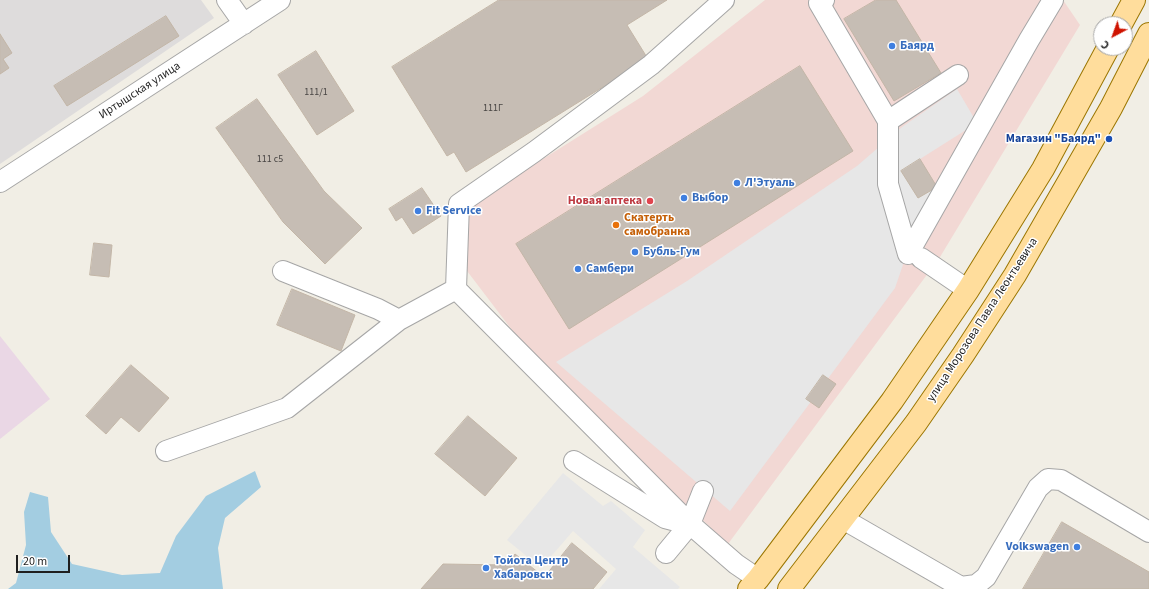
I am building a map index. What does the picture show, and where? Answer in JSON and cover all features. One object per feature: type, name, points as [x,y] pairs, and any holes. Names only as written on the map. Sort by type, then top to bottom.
[{"type":"main road","points":[[1125,16],[1134,0]]},
{"type":"main road","name":"улица Морозова Павла Леонтьевича","points":[[790,589],[916,423],[963,355],[1015,275],[1111,108],[1149,34]]},
{"type":"main road","points":[[754,584],[892,401],[968,290],[1043,169],[1104,56]]},
{"type":"street","points":[[227,0],[244,24]]},
{"type":"street","name":"Иртышская улица","points":[[0,182],[280,0]]},
{"type":"street","points":[[724,0],[651,65],[534,152],[459,204],[456,289],[690,524],[736,564],[754,584]]},
{"type":"street","points":[[824,0],[819,4],[888,121],[888,184],[914,256],[968,290]]},
{"type":"street","points":[[914,256],[1029,40],[1053,0]]},
{"type":"street","points":[[888,121],[958,75]]},
{"type":"street","points":[[283,271],[378,309],[399,320]]},
{"type":"street","points":[[166,451],[287,408],[399,320],[456,289]]},
{"type":"street","points":[[574,461],[666,518],[690,524]]},
{"type":"street","points":[[843,519],[962,588],[976,585],[986,577],[1038,488],[1048,479],[1061,480],[1149,532]]},
{"type":"street","points":[[666,553],[690,524],[703,491]]},
{"type":"shaded area","points":[[0,0],[201,0],[214,18],[0,164]]},
{"type":"shaded area","points":[[765,0],[1063,0],[1080,25],[940,257],[728,544],[541,368],[464,267],[465,208],[643,96]]},
{"type":"shaded area","points":[[957,89],[977,123],[920,159],[937,187],[918,221],[895,288],[730,511],[556,362],[687,281],[857,166],[902,127]]},
{"type":"shaded area","points":[[0,336],[50,399],[0,439]]},
{"type":"shaded area","points":[[563,473],[603,506],[611,501],[645,530],[633,547],[680,587],[678,589],[599,589],[616,569],[573,531],[541,568],[507,540]]},
{"type":"water","points":[[255,471],[261,487],[225,518],[218,548],[223,589],[8,589],[16,583],[26,545],[24,512],[30,492],[48,497],[51,532],[72,564],[122,575],[160,573],[176,536],[206,496]]},
{"type":"building","points":[[499,0],[667,0],[627,25],[648,59],[466,172],[454,152],[447,156],[392,67]]},
{"type":"building","name":"Баярд","points":[[876,0],[896,0],[941,73],[894,101],[844,19]]},
{"type":"building","points":[[166,16],[179,36],[67,106],[54,86]]},
{"type":"building","points":[[0,34],[12,53],[3,59],[9,68],[0,74]]},
{"type":"building","points":[[316,51],[354,111],[317,135],[278,75]]},
{"type":"building","name":"Выбор","points":[[800,66],[853,151],[569,329],[516,244]]},
{"type":"building","points":[[257,99],[324,191],[362,228],[325,264],[283,222],[216,128]]},
{"type":"building","points":[[920,159],[937,187],[918,198],[901,171]]},
{"type":"building","points":[[422,188],[441,216],[413,234],[402,217],[396,221],[389,209]]},
{"type":"building","points":[[94,243],[112,245],[109,277],[90,275]]},
{"type":"building","points":[[292,289],[355,315],[341,351],[277,325]]},
{"type":"building","points":[[131,365],[169,398],[139,432],[121,417],[106,434],[86,416]]},
{"type":"building","points":[[823,375],[836,384],[819,408],[806,399]]},
{"type":"building","points":[[468,416],[517,458],[485,496],[435,454]]},
{"type":"building","name":"Volkswagen","points":[[1062,522],[1149,572],[1149,589],[1023,589]]},
{"type":"building","name":"Тойота Центр Хабаровск","points":[[572,543],[607,572],[593,589],[421,589],[443,564],[506,565],[515,554],[544,577]]},
{"type":"place","name":"Баярд","points":[[892,46]]},
{"type":"place","name":"Магазин \"Баярд\"","points":[[1109,139]]},
{"type":"place","name":"Л'Этуаль","points":[[737,183]]},
{"type":"place","name":"Выбор","points":[[684,198]]},
{"type":"place","name":"Новая аптека","points":[[650,201]]},
{"type":"place","name":"Fit Service","points":[[418,211]]},
{"type":"place","name":"Скатерть самобранка","points":[[616,225]]},
{"type":"place","name":"Бубль-Гум","points":[[635,252]]},
{"type":"place","name":"Самбери","points":[[578,269]]},
{"type":"place","name":"Volkswagen","points":[[1077,547]]},
{"type":"place","name":"Тойота Центр Хабаровск","points":[[486,568]]}]
